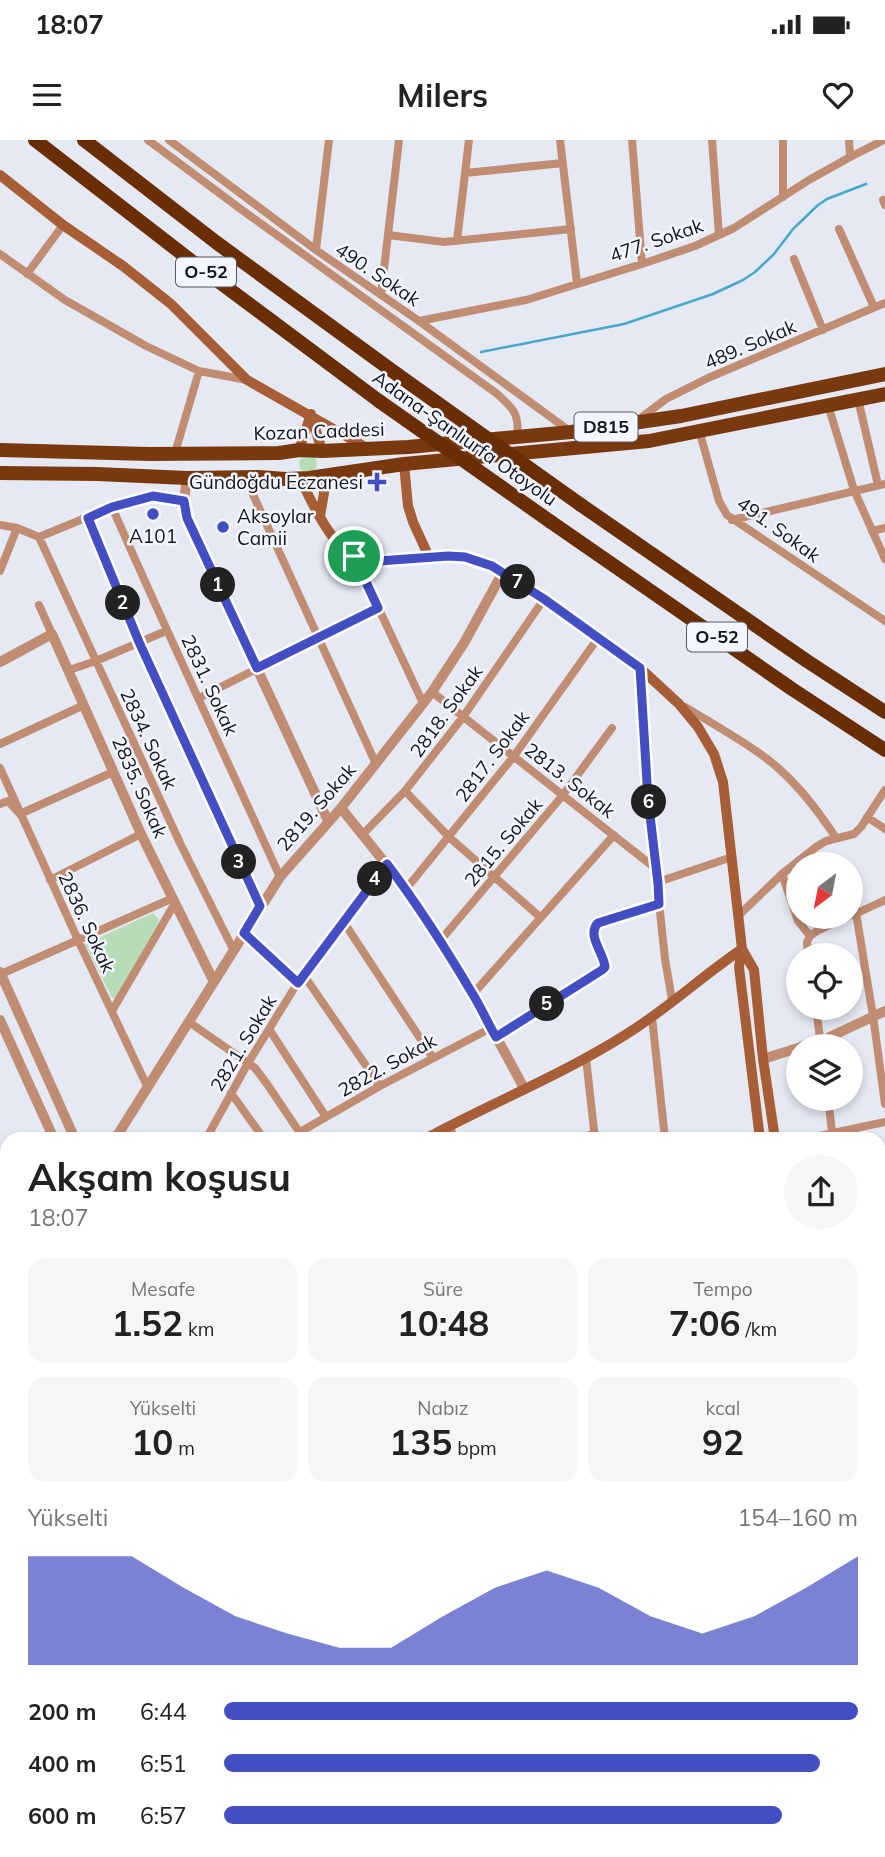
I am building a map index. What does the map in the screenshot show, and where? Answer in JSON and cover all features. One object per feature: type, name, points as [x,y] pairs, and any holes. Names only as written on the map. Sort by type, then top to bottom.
[{"type":"highway","name":"Adana-Şanlıurfa Otoyolu","points":[[35,140],[379,401],[792,689],[885,750]]},
{"type":"highway","name":"Adana-Şanlıurfa Otoyolu","points":[[83,140],[217,243],[398,375],[581,505],[885,712]]},
{"type":"highway","name":"Kozan Caddesi","points":[[0,450],[279,453],[408,447],[633,424],[885,374]]},
{"type":"highway","name":"Kozan Caddesi","points":[[0,473],[187,478],[311,477],[404,464],[649,441],[885,394]]},
{"type":"highway","points":[[299,450],[293,459],[294,470],[311,477],[325,460],[322,451]]},
{"type":"main road","points":[[0,175],[63,225],[172,304],[247,380],[367,448]]},
{"type":"main road","points":[[299,450],[311,414]]},
{"type":"main road","points":[[311,414],[322,451]]},
{"type":"main road","points":[[404,464],[408,506],[429,557]]},
{"type":"main road","points":[[311,477],[313,504],[345,551],[370,561],[465,557],[503,572],[640,668],[679,704],[698,727],[714,754],[723,782],[742,949],[739,967],[759,1132]]},
{"type":"main road","points":[[311,477],[324,493],[320,516]]},
{"type":"main road","points":[[438,1132],[628,1034],[742,949]]},
{"type":"main road","points":[[742,949],[754,970],[774,1132]]},
{"type":"street","points":[[148,140],[242,211],[496,393],[508,403],[516,415],[517,437]]},
{"type":"street","name":"490. Sokak","points":[[169,140],[179,144],[316,250],[571,432]]},
{"type":"street","points":[[316,250],[329,140],[322,140]]},
{"type":"street","points":[[381,295],[399,140]]},
{"type":"street","points":[[457,241],[469,140]]},
{"type":"street","points":[[560,140],[577,283]]},
{"type":"street","points":[[632,140],[642,264]]},
{"type":"street","points":[[712,140],[719,235]]},
{"type":"street","points":[[783,140],[783,197]]},
{"type":"street","points":[[849,140],[849,157]]},
{"type":"street","name":"477. Sokak","points":[[419,321],[526,300],[695,246],[754,216],[808,180],[884,140]]},
{"type":"street","points":[[465,173],[563,163]]},
{"type":"street","points":[[27,274],[63,225]]},
{"type":"street","points":[[388,235],[457,241],[571,229]]},
{"type":"street","points":[[839,229],[874,307]]},
{"type":"street","points":[[0,254],[65,300],[146,346],[198,371],[247,380]]},
{"type":"street","points":[[794,259],[823,330]]},
{"type":"street","name":"489. Sokak","points":[[633,424],[666,399],[708,378],[885,303]]},
{"type":"street","points":[[175,453],[198,371]]},
{"type":"street","points":[[732,520],[882,484],[858,399]]},
{"type":"street","points":[[828,405],[854,490],[885,559]]},
{"type":"street","name":"491. Sokak","points":[[699,430],[719,501],[727,515],[885,621]]},
{"type":"street","points":[[153,496],[155,477]]},
{"type":"street","points":[[245,477],[376,764]]},
{"type":"street","points":[[187,478],[184,501],[187,518],[328,821]]},
{"type":"street","points":[[0,525],[17,528],[39,537],[112,507],[153,496],[184,501]]},
{"type":"street","name":"2831. Sokak","points":[[112,507],[280,877]]},
{"type":"street","points":[[88,518],[139,642],[260,906]]},
{"type":"street","points":[[0,570],[17,528]]},
{"type":"street","points":[[872,531],[885,528]]},
{"type":"street","name":"2834. Sokak","points":[[39,537],[180,843],[234,951]]},
{"type":"street","points":[[354,556],[423,703]]},
{"type":"street","name":"2819. Sokak","points":[[120,1132],[260,906],[280,877],[341,808],[432,692],[474,627],[503,572]]},
{"type":"street","name":"2818. Sokak","points":[[363,834],[405,791],[463,717],[544,599]]},
{"type":"street","name":"2835. Sokak","points":[[39,605],[141,834],[214,982]]},
{"type":"street","points":[[199,698],[378,608]]},
{"type":"street","points":[[69,670],[166,631]]},
{"type":"street","points":[[0,662],[52,634]]},
{"type":"street","name":"2817. Sokak","points":[[406,889],[514,756],[598,638]]},
{"type":"street","points":[[640,668],[648,799],[672,1000]]},
{"type":"street","name":"2813. Sokak","points":[[432,692],[655,868]]},
{"type":"street","points":[[679,704],[761,754],[809,799],[836,838]]},
{"type":"street","points":[[0,744],[84,705]]},
{"type":"street","name":"2815. Sokak","points":[[440,941],[563,795],[612,728]]},
{"type":"street","name":"2836. Sokak","points":[[0,768],[148,1088]]},
{"type":"street","points":[[0,804],[8,801],[20,814],[113,772]]},
{"type":"street","points":[[405,791],[449,837],[540,917]]},
{"type":"street","points":[[739,915],[782,874],[816,847],[854,834],[883,793]]},
{"type":"street","points":[[341,808],[406,889],[440,941],[473,994],[524,1088]]},
{"type":"street","points":[[867,817],[885,829]]},
{"type":"street","points":[[50,880],[141,834]]},
{"type":"street","points":[[473,994],[614,835]]},
{"type":"street","points":[[658,883],[732,857]]},
{"type":"street","name":"2821. Sokak","points":[[211,1131],[248,1063],[303,974],[387,864]]},
{"type":"street","points":[[782,874],[798,921],[810,936]]},
{"type":"street","points":[[72,1132],[1,973],[174,900]]},
{"type":"street","points":[[112,1011],[174,900]]},
{"type":"street","points":[[863,910],[885,900]]},
{"type":"street","name":"2822. Sokak","points":[[307,1132],[326,1117],[380,1086],[433,1058],[493,1032],[605,967],[594,926],[659,904]]},
{"type":"street","points":[[343,921],[433,1058]]},
{"type":"street","points":[[807,943],[810,936],[821,929]]},
{"type":"street","points":[[854,929],[873,1016],[885,1104]]},
{"type":"street","points":[[244,933],[298,983]]},
{"type":"street","points":[[303,974],[380,1086]]},
{"type":"street","points":[[840,1034],[885,1011]]},
{"type":"street","points":[[652,1017],[664,1132]]},
{"type":"street","points":[[0,1020],[4,1044],[50,1132]]},
{"type":"street","points":[[188,1022],[261,1075],[299,1132]]},
{"type":"street","points":[[269,1029],[326,1117]]},
{"type":"street","points":[[763,1059],[786,1052]]},
{"type":"street","points":[[586,1058],[595,1132]]},
{"type":"street","points":[[231,1093],[259,1132]]},
{"type":"street","points":[[829,1111],[831,1132]]},
{"type":"street","points":[[850,1132],[885,1122]]},
{"type":"street","points":[[449,1126],[452,1132]]},
{"type":"green space","points":[[308,455],[314,458],[317,464],[314,470],[308,473],[302,470],[299,464],[302,458]]},
{"type":"green space","points":[[153,913],[159,920],[157,925],[116,997],[112,998],[85,944]]},
{"type":"waterway","points":[[481,352],[624,324],[713,294],[755,272],[818,205],[866,184]]},
{"type":"place","name":"Gündoğdu Eczanesi","points":[[377,482]]},
{"type":"place","name":"A101","points":[[153,514]]},
{"type":"place","name":"Aksoylar Camii","points":[[223,527]]},
{"type":"route","points":[[153,496],[184,501],[187,518],[257,668],[378,608],[354,556],[370,561],[448,556],[478,560],[503,572],[544,599],[640,668],[648,799],[659,904],[594,926],[605,967],[496,1037],[440,941],[387,864],[298,983],[244,933],[260,906],[139,642],[88,518],[112,507],[153,496]]}]
